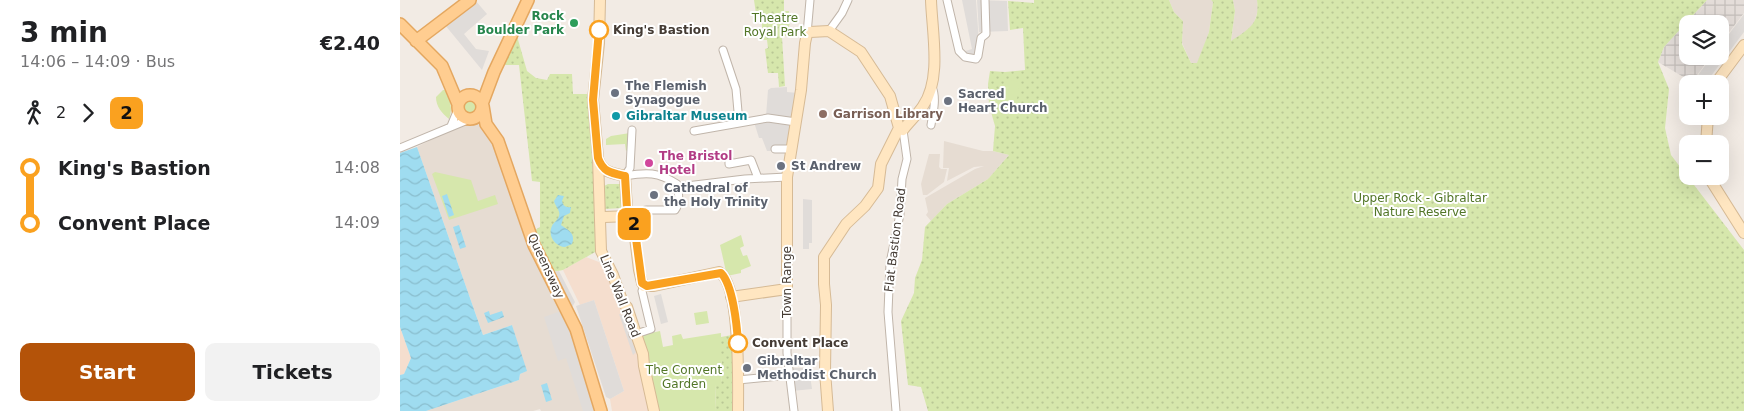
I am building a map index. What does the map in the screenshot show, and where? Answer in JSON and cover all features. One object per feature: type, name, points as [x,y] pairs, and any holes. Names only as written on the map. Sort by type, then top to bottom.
[{"type":"main road","points":[[416,41],[470,0]]},
{"type":"main road","points":[[472,119],[480,114],[477,100],[490,82],[528,0]]},
{"type":"main road","points":[[400,24],[442,66],[462,117],[486,124]]},
{"type":"main road","points":[[446,74],[457,89],[477,100]]},
{"type":"main road","points":[[458,106],[461,98],[477,100]]},
{"type":"main road","name":"Queensway","points":[[477,100],[486,124],[498,142],[534,245],[576,329],[601,411]]},
{"type":"street","name":"Line Wall Road","points":[[600,0],[599,43],[593,100],[598,158],[602,254],[613,275],[622,303],[627,308],[642,354],[654,411]]},
{"type":"street","points":[[810,0],[807,34],[810,32],[829,31],[861,52],[890,96],[899,128]]},
{"type":"street","points":[[829,31],[848,0]]},
{"type":"street","points":[[931,0],[934,65],[932,125]]},
{"type":"street","points":[[947,0],[959,51],[965,57],[976,59],[981,38],[986,34],[985,0]]},
{"type":"street","name":"Town Range","points":[[794,411],[786,346],[787,176],[802,90],[807,34]]},
{"type":"street","points":[[1722,75],[1744,45]]},
{"type":"street","points":[[723,50],[736,89],[739,123]]},
{"type":"street","points":[[828,411],[825,373],[826,305],[824,257],[846,224],[878,188],[881,164],[899,128],[924,105],[932,86]]},
{"type":"street","points":[[451,126],[456,117],[458,106]]},
{"type":"street","points":[[694,131],[768,118],[796,122]]},
{"type":"street","points":[[400,148],[472,119]]},
{"type":"street","name":"Flat Bastion Road","points":[[896,411],[888,312],[890,263],[900,214],[902,179],[907,159],[899,128]]},
{"type":"street","points":[[632,130],[630,168],[625,176],[629,212],[634,224],[641,277],[644,286],[642,291],[651,329],[634,334]]},
{"type":"street","points":[[775,149],[790,151]]},
{"type":"street","points":[[598,158],[601,167],[605,171],[625,176],[649,173],[658,174],[670,179],[678,186],[676,210],[629,212],[600,219]]},
{"type":"street","points":[[729,159],[729,164],[750,160],[758,178]]},
{"type":"street","points":[[678,186],[787,176]]},
{"type":"street","points":[[1714,185],[1744,233]]},
{"type":"street","points":[[600,207],[604,210],[622,209],[629,212]]},
{"type":"street","points":[[644,286],[654,286],[719,272],[724,276],[737,325],[738,411]]},
{"type":"street","points":[[731,297],[787,289]]},
{"type":"street","points":[[738,380],[789,375]]},
{"type":"shaded area","points":[[475,0],[487,14],[464,34],[476,49],[489,51],[482,70],[445,25]]},
{"type":"shaded area","points":[[962,0],[976,0],[979,43],[975,57],[962,52],[972,49]]},
{"type":"shaded area","points":[[977,0],[1007,1],[1008,31],[979,32]]},
{"type":"shaded area","points":[[1169,0],[1211,0],[1213,2],[1209,32],[1198,63],[1191,63],[1182,43],[1183,21],[1174,12]]},
{"type":"shaded area","points":[[1233,0],[1257,0],[1258,10],[1253,26],[1231,42],[1235,11]]},
{"type":"shaded area","points":[[1707,0],[1744,0],[1744,13],[1729,32],[1729,15],[1693,15]]},
{"type":"shaded area","points":[[1744,14],[1744,32],[1729,52],[1729,34]]},
{"type":"shaded area","points":[[1679,31],[1679,65],[1704,65],[1697,75],[1680,75],[1658,62],[1664,47]]},
{"type":"shaded area","points":[[1705,65],[1719,65],[1712,75],[1698,75]]},
{"type":"shaded area","points":[[787,87],[787,92],[798,93],[788,151],[767,151],[762,138],[759,138],[753,119],[766,116],[768,90],[771,88]]},
{"type":"shaded area","points":[[470,122],[484,126],[488,130],[563,305],[599,411],[541,411],[540,409],[533,411],[426,411],[519,380],[520,374],[526,371],[512,325],[483,335],[417,147],[462,124]]},
{"type":"shaded area","points":[[944,141],[983,151],[993,151],[1009,155],[988,179],[947,204],[931,221],[926,215],[928,212],[925,198],[975,169],[984,166],[974,167],[947,181],[949,168],[943,168]]},
{"type":"shaded area","points":[[929,154],[940,154],[939,167],[947,169],[944,182],[927,195],[923,195],[921,184]]},
{"type":"shaded area","points":[[803,199],[812,200],[812,243],[809,243],[809,249],[803,249]]},
{"type":"shaded area","points":[[586,257],[604,264],[624,309],[640,355],[652,411],[612,411],[610,399],[624,391],[594,300],[580,305],[563,270]]},
{"type":"shaded area","points":[[559,271],[575,302],[571,309],[553,272]]},
{"type":"shaded area","points":[[661,294],[668,322],[661,324],[654,296]]},
{"type":"shaded area","points":[[594,300],[624,391],[610,399],[606,397],[576,306]]},
{"type":"shaded area","points":[[561,311],[570,332],[595,411],[583,411],[566,358],[558,361],[544,317]]},
{"type":"shaded area","points":[[619,314],[624,316],[636,352],[633,355]]},
{"type":"shaded area","points":[[400,327],[411,358],[404,374],[400,375]]},
{"type":"shaded area","points":[[790,368],[809,368],[812,389],[792,391]]},
{"type":"green space","name":"Theatre Royal Park","points":[[754,0],[784,0],[784,11],[789,11],[788,22],[790,23],[786,36],[782,37],[785,86],[779,87],[778,73],[768,73],[765,49],[768,48],[767,40],[763,40],[761,14],[756,14]]},
{"type":"green space","name":"Upper Rock - Gibraltar Nature Reserve","points":[[1034,0],[1169,0],[1174,12],[1183,21],[1182,44],[1191,63],[1197,63],[1209,32],[1213,2],[1211,0],[1233,0],[1235,11],[1231,41],[1252,25],[1257,15],[1257,0],[1707,0],[1693,15],[1679,15],[1679,31],[1664,47],[1658,62],[1669,89],[1665,128],[1671,155],[1679,165],[1679,185],[1694,185],[1744,250],[1744,411],[928,411],[921,387],[908,385],[901,321],[914,293],[915,278],[922,260],[925,227],[947,204],[988,179],[1009,155],[993,151],[995,126],[989,105],[988,84],[990,71],[1025,70],[1023,28],[1010,30],[1008,1],[1034,3]]},
{"type":"green space","points":[[517,36],[527,71],[536,78],[547,80],[550,74],[572,74],[573,94],[587,94],[593,172],[596,173],[596,177],[593,178],[597,251],[563,270],[553,272],[543,254],[535,230],[540,227],[540,182],[532,181],[519,65],[501,65]]},
{"type":"green space","points":[[1007,79],[1020,82],[1016,105],[1003,103]]},
{"type":"green space","points":[[443,90],[447,90],[450,101],[451,111],[449,119],[440,110],[436,101],[436,97]]},
{"type":"green space","points":[[471,99],[479,107],[471,115],[463,107]]},
{"type":"green space","points":[[630,133],[627,140],[629,142],[628,149],[626,151],[625,144],[606,145],[606,139],[611,136]]},
{"type":"green space","points":[[435,172],[471,180],[478,201],[495,195],[498,204],[449,220],[432,174]]},
{"type":"green space","points":[[608,184],[621,184],[625,203],[622,208],[605,209],[602,204],[602,187]]},
{"type":"green space","points":[[741,235],[744,246],[740,248],[743,256],[747,255],[751,266],[741,270],[741,273],[727,276],[720,245]]},
{"type":"green space","points":[[707,311],[709,323],[696,325],[694,313]]},
{"type":"green space","name":"The Convent Garden","points":[[660,331],[663,347],[673,345],[672,336],[681,334],[683,339],[721,333],[721,344],[724,344],[724,351],[719,351],[719,359],[722,359],[721,384],[716,384],[715,411],[658,411],[642,335]]},
{"type":"green space","points":[[732,335],[732,411],[715,411],[716,384],[721,384],[722,359],[719,359],[719,351],[723,351],[721,337]]},
{"type":"water","points":[[417,147],[483,335],[512,325],[527,371],[520,374],[519,380],[426,411],[400,411],[400,375],[404,374],[411,358],[400,327],[400,153]]},
{"type":"water","points":[[447,194],[454,215],[449,217],[442,196]]},
{"type":"water","points":[[558,195],[564,196],[562,201],[566,207],[571,207],[570,213],[564,216],[561,225],[571,232],[573,237],[572,244],[565,247],[558,245],[553,240],[551,234],[552,226],[558,219],[559,214],[554,201]]},
{"type":"water","points":[[459,225],[466,247],[460,249],[453,227]]},
{"type":"water","points":[[489,311],[490,315],[502,311],[504,317],[488,323],[484,313]]},
{"type":"water","points":[[547,383],[552,400],[546,402],[541,385]]},
{"type":"bus line","name":"2","points":[[599,30],[593,100],[598,158],[601,167],[605,171],[625,176],[627,209],[634,221],[642,283],[644,286],[664,284],[721,273],[724,276],[731,297],[737,325],[738,343]]},
{"type":"place","name":"Rock Boulder Park","points":[[574,23]]},
{"type":"place","name":"King's Bastion","points":[[599,30]]},
{"type":"place","name":"The Flemish Synagogue","points":[[615,93]]},
{"type":"place","name":"Sacred Heart Church","points":[[948,101]]},
{"type":"place","name":"Garrison Library","points":[[823,114]]},
{"type":"place","name":"Gibraltar Museum","points":[[616,116]]},
{"type":"place","name":"The Bristol Hotel","points":[[649,163]]},
{"type":"place","name":"St Andrew","points":[[781,166]]},
{"type":"place","name":"Cathedral of the Holy Trinity","points":[[654,195]]},
{"type":"place","name":"Convent Place","points":[[738,343]]},
{"type":"place","name":"Gibraltar Methodist Church","points":[[747,368]]}]
